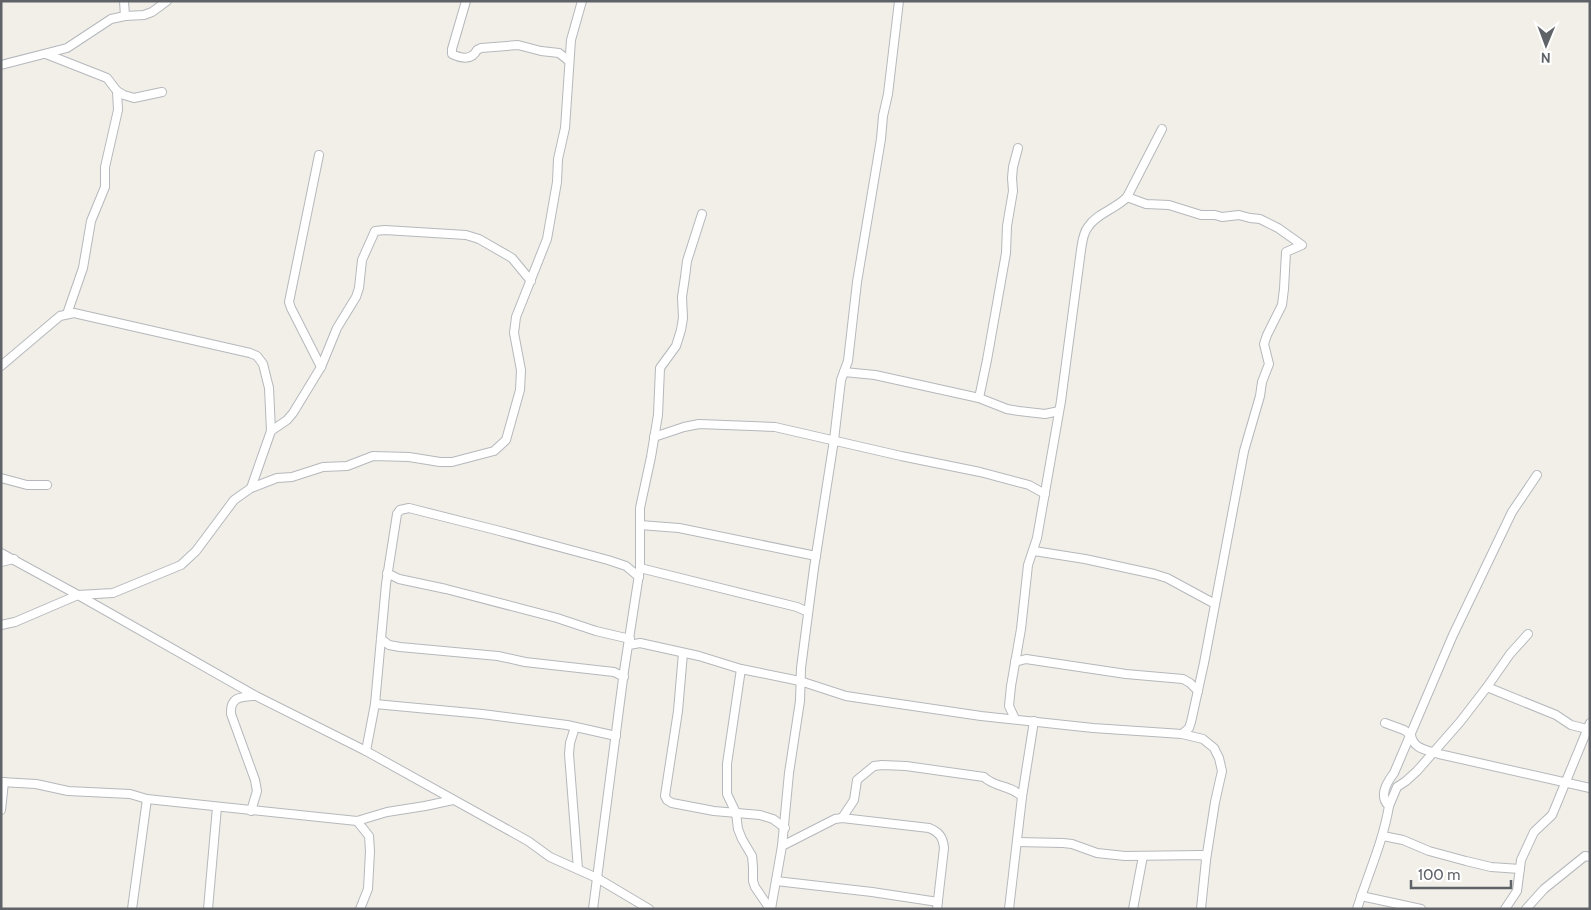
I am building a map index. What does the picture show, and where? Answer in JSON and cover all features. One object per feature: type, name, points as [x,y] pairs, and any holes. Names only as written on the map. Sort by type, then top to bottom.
[{"type":"street","points":[[124,1],[125,16]]},
{"type":"street","points":[[1,65],[66,48],[111,19],[152,12],[167,1]]},
{"type":"street","points":[[466,1],[452,54],[469,58],[474,56],[477,50],[481,48],[512,44],[559,53],[569,61]]},
{"type":"street","points":[[1,625],[15,622],[78,595],[113,594],[181,566],[196,551],[234,500],[251,488],[277,478],[292,477],[324,468],[346,466],[373,456],[410,457],[452,462],[494,451],[506,440],[520,390],[521,370],[514,332],[516,317],[546,239],[557,182],[558,159],[565,128],[571,40],[582,1]]},
{"type":"street","points":[[771,909],[782,846],[800,701],[800,681],[808,612],[834,440],[841,380],[848,361],[857,282],[888,94],[899,1]]},
{"type":"street","points":[[46,54],[107,78],[118,91],[134,98],[162,92]]},
{"type":"street","points":[[67,314],[83,268],[91,221],[105,187],[105,167],[118,110],[118,91]]},
{"type":"street","points":[[1016,719],[1009,706],[1021,629],[1028,565],[1034,551],[1059,411],[1080,250],[1088,227],[1097,218],[1127,197],[1162,130]]},
{"type":"street","points":[[979,398],[1006,253],[1007,226],[1013,191],[1013,167],[1018,148]]},
{"type":"street","points":[[319,155],[289,302],[290,308],[321,366]]},
{"type":"street","points":[[1127,197],[1146,204],[1168,205],[1201,215],[1222,217],[1239,215],[1260,219],[1278,228],[1302,245],[1286,252],[1282,305],[1266,335],[1264,344],[1269,364],[1262,382],[1260,396],[1244,451],[1216,604],[1191,722],[1189,728],[1182,734]]},
{"type":"street","points":[[593,909],[625,666],[639,577],[640,508],[658,415],[660,368],[676,346],[681,330],[684,277],[702,214]]},
{"type":"street","points":[[272,431],[293,413],[321,366],[338,328],[356,297],[359,288],[362,260],[375,231],[466,235],[479,239],[512,258],[531,281]]},
{"type":"street","points":[[1,366],[60,316],[74,313],[257,356],[263,364],[269,388],[272,431],[251,488]]},
{"type":"street","points":[[844,372],[875,375],[979,398],[1007,409],[1045,414],[1059,411]]},
{"type":"street","points":[[654,437],[699,424],[775,427],[980,472],[1029,485],[1045,494]]},
{"type":"street","points":[[1389,806],[1384,800],[1383,795],[1388,781],[1394,773],[1454,635],[1512,512],[1537,475]]},
{"type":"street","points":[[1,478],[27,485],[48,485]]},
{"type":"street","points":[[366,751],[375,704],[385,586],[397,514],[400,510],[409,508],[622,564],[639,577]]},
{"type":"street","points":[[640,525],[679,528],[816,556]]},
{"type":"street","points":[[1034,551],[1078,557],[1154,574],[1167,578],[1216,604]]},
{"type":"street","points":[[1,553],[256,696],[366,751],[528,842],[550,857],[597,878],[649,909]]},
{"type":"street","points":[[1,562],[14,559]]},
{"type":"street","points":[[640,568],[797,607],[808,612]]},
{"type":"street","points":[[387,573],[399,579],[446,589],[557,618],[596,631],[699,656],[741,669],[800,681],[846,696],[993,717],[1093,728],[1182,734],[1202,739],[1214,748],[1222,771],[1206,860],[1201,909]]},
{"type":"street","points":[[385,586],[399,579]]},
{"type":"street","points":[[1357,909],[1382,836],[1389,806],[1397,787],[1417,771],[1460,722],[1510,654],[1528,634]]},
{"type":"street","points":[[381,639],[389,645],[400,647],[498,656],[525,662],[614,672],[624,677]]},
{"type":"street","points":[[630,639],[640,643]]},
{"type":"street","points":[[683,653],[678,711],[665,796],[667,800],[672,803],[714,811],[773,819],[784,828]]},
{"type":"street","points":[[1015,662],[1026,659],[1126,674],[1183,680],[1190,683],[1198,691]]},
{"type":"street","points":[[614,672],[625,666]]},
{"type":"street","points":[[741,669],[728,764],[727,794],[736,813],[742,839],[752,856],[755,887],[771,909]]},
{"type":"street","points":[[1487,687],[1556,715],[1571,725],[1589,726],[1552,815],[1534,832],[1521,860],[1517,891],[1505,909]]},
{"type":"street","points":[[251,810],[257,791],[255,780],[230,714],[230,706],[234,700],[242,697],[256,696]]},
{"type":"street","points":[[375,704],[482,714],[575,727],[616,736]]},
{"type":"street","points":[[993,717],[1009,706]]},
{"type":"street","points":[[1009,909],[1022,797],[1034,721]]},
{"type":"street","points":[[1385,723],[1411,735]]},
{"type":"street","points":[[575,727],[569,754],[578,869]]},
{"type":"street","points":[[1411,735],[1418,748],[1590,788]]},
{"type":"street","points":[[842,818],[854,800],[857,780],[874,766],[882,765],[906,766],[984,777],[992,784],[1015,790],[1022,797]]},
{"type":"street","points":[[1,810],[3,782],[36,784],[68,791],[130,794],[147,799],[357,821],[388,812],[453,800]]},
{"type":"street","points":[[132,909],[147,799]]},
{"type":"street","points":[[208,909],[217,807]]},
{"type":"street","points":[[776,881],[872,892],[938,905],[944,848],[943,841],[936,831],[929,828],[842,818],[835,819],[782,846]]},
{"type":"street","points":[[357,821],[369,836],[370,851],[368,889],[360,909]]},
{"type":"street","points":[[1382,836],[1403,840],[1429,851],[1466,861],[1491,867],[1520,870]]},
{"type":"street","points":[[1017,842],[1072,844],[1098,853],[1143,856],[1202,855],[1206,860]]},
{"type":"street","points":[[1133,909],[1143,856]]},
{"type":"street","points":[[1526,909],[1558,877],[1586,856],[1590,857]]},
{"type":"street","points":[[1361,896],[1421,909]]}]
